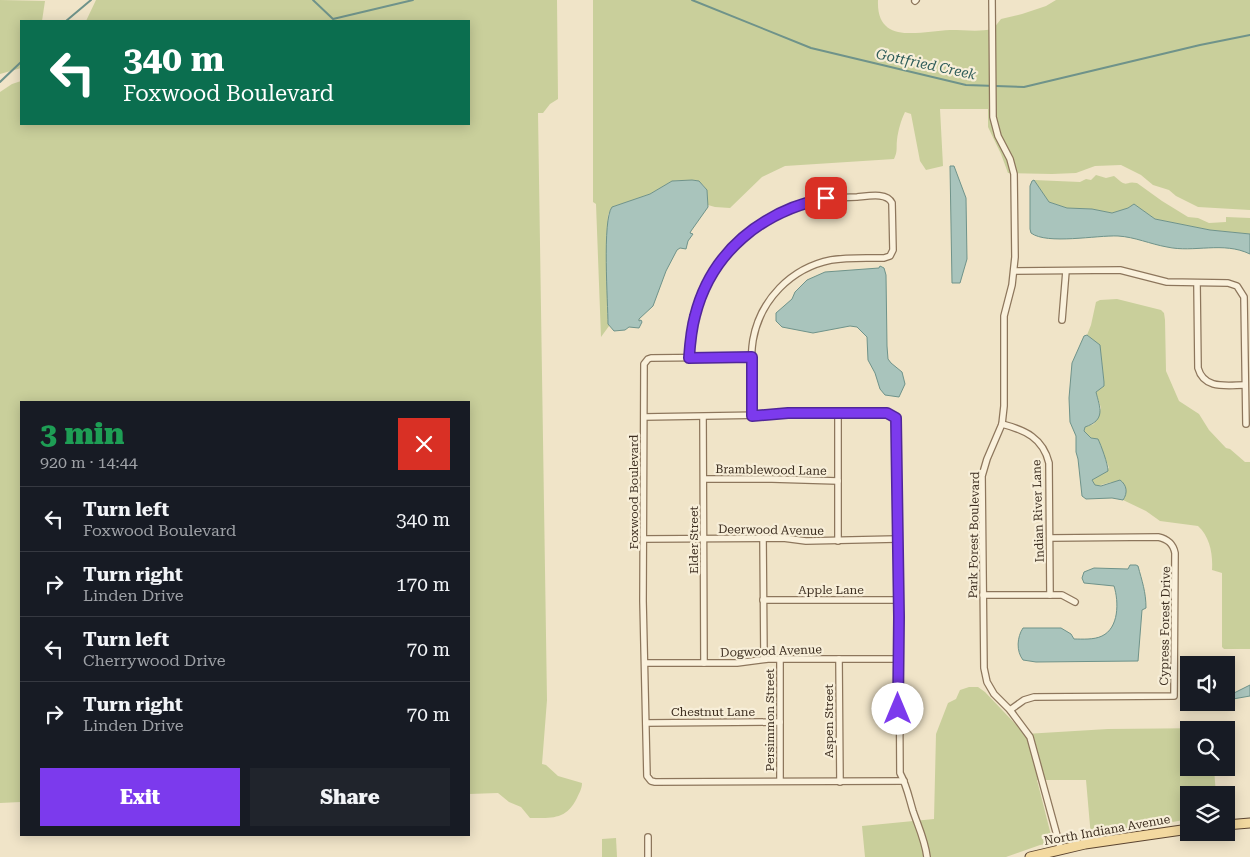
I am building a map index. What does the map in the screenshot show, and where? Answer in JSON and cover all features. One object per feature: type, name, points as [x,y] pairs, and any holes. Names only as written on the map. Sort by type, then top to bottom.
[{"type":"main road","points":[[1235,824],[1250,823]]},
{"type":"main road","name":"North Indiana Avenue","points":[[1030,857],[1094,843],[1180,830]]},
{"type":"street","name":"Park Forest Boulevard","points":[[992,0],[993,117],[998,136],[1010,159],[1014,174],[1015,271],[1004,316],[1004,406],[1002,424],[982,476],[985,676],[994,694],[1010,710],[1030,737],[1061,850]]},
{"type":"street","points":[[689,358],[695,316],[706,286],[725,256],[750,231],[779,213],[811,201],[842,197],[884,196],[891,200],[893,250],[890,256],[884,258],[828,261],[809,267],[793,276],[776,292],[762,312],[754,334],[752,416]]},
{"type":"street","points":[[1015,271],[1120,270],[1167,282],[1233,284],[1244,295],[1246,424]]},
{"type":"street","points":[[1062,320],[1066,271]]},
{"type":"street","points":[[1197,284],[1198,368],[1200,374],[1205,381],[1212,384],[1245,384]]},
{"type":"street","points":[[644,417],[644,366],[646,361],[651,358],[752,357]]},
{"type":"street","name":"Foxwood Boulevard","points":[[904,781],[652,781],[648,779],[646,773],[643,601],[644,417],[752,416],[788,413],[887,413],[896,418],[899,760],[900,773],[904,781],[922,834],[927,857]]},
{"type":"street","points":[[838,413],[838,541]]},
{"type":"street","name":"Elder Street","points":[[703,417],[704,663]]},
{"type":"street","name":"Indian River Lane","points":[[1002,424],[1028,432],[1041,443],[1047,454],[1049,463],[1050,595]]},
{"type":"street","name":"Bramblewood Lane","points":[[704,479],[838,481]]},
{"type":"street","name":"Cypress Forest Drive","points":[[1010,710],[1024,700],[1034,697],[1174,696],[1176,553],[1171,544],[1164,538],[1158,537],[1050,538]]},
{"type":"street","name":"Persimmon Street","points":[[763,538],[764,660]]},
{"type":"street","name":"Deerwood Avenue","points":[[644,539],[898,540]]},
{"type":"street","points":[[983,595],[1062,595],[1075,602]]},
{"type":"street","name":"Apple Lane","points":[[763,600],[899,600]]},
{"type":"street","name":"Persimmon Street","points":[[780,659],[780,781]]},
{"type":"street","name":"Dogwood Avenue","points":[[645,663],[736,663],[780,659],[898,659]]},
{"type":"street","name":"Aspen Street","points":[[839,659],[840,782]]},
{"type":"street","name":"Chestnut Lane","points":[[646,723],[780,722]]},
{"type":"street","points":[[648,837],[648,857]]},
{"type":"green space","points":[[0,0],[45,1],[42,20],[20,20],[20,68],[0,74]]},
{"type":"green space","points":[[96,0],[557,0],[558,99],[550,104],[543,113],[538,113],[547,700],[542,764],[546,765],[558,776],[582,783],[582,787],[573,805],[563,814],[552,817],[530,818],[521,807],[509,802],[498,793],[470,794],[470,401],[20,401],[20,802],[0,803],[0,92],[20,81],[20,125],[470,125],[470,20],[86,20]]},
{"type":"green space","points":[[593,0],[878,0],[879,15],[884,24],[892,30],[902,33],[914,33],[993,29],[1001,19],[1046,6],[1056,0],[1250,0],[1250,210],[1198,207],[1176,196],[1169,190],[1153,185],[1141,175],[1121,165],[1095,166],[1076,173],[1008,173],[988,127],[988,109],[940,109],[943,166],[926,170],[920,161],[911,114],[905,112],[899,129],[894,159],[785,166],[762,177],[730,208],[708,205],[707,190],[696,180],[672,181],[650,194],[612,207],[608,215],[607,239],[609,326],[601,337],[596,204],[593,202]]},
{"type":"green space","points":[[1096,175],[1106,178],[1114,176],[1125,184],[1137,183],[1188,217],[1198,218],[1209,223],[1226,222],[1226,217],[1250,218],[1250,234],[1210,230],[1155,219],[1134,204],[1112,213],[1092,209],[1067,208],[1049,202],[1034,180],[1080,182],[1086,179],[1091,180]]},
{"type":"green space","points":[[1117,299],[1161,310],[1164,313],[1166,371],[1179,401],[1199,414],[1209,430],[1226,448],[1230,449],[1245,462],[1250,462],[1250,649],[1224,649],[1222,647],[1222,573],[1212,570],[1210,546],[1202,530],[1198,526],[1160,521],[1146,511],[1123,500],[1125,496],[1112,482],[1097,486],[1092,479],[1109,468],[1097,442],[1084,432],[1085,427],[1094,424],[1101,408],[1096,392],[1103,386],[1104,382],[1101,354],[1087,335],[1096,302]]},
{"type":"green space","points":[[978,687],[1025,734],[1108,729],[1180,728],[1180,776],[1215,776],[1215,786],[1180,786],[1180,821],[1091,837],[1086,780],[1037,780],[1053,843],[1040,845],[1006,857],[865,857],[862,826],[934,819],[936,734],[948,703],[956,699],[960,690]]},
{"type":"green space","points":[[616,838],[617,857],[602,857],[602,839]]},
{"type":"water","points":[[950,166],[954,166],[966,198],[967,259],[960,283],[952,283]]},
{"type":"water","points":[[1034,180],[1049,202],[1067,208],[1092,209],[1112,213],[1134,204],[1155,219],[1210,230],[1250,234],[1250,254],[1229,248],[1188,249],[1161,246],[1118,236],[1073,239],[1038,237],[1031,233],[1030,229],[1030,186]]},
{"type":"water","points":[[672,181],[699,181],[707,190],[708,207],[691,231],[690,233],[693,234],[688,241],[686,249],[680,248],[677,250],[666,271],[653,306],[639,319],[642,322],[639,328],[629,327],[625,330],[614,331],[608,324],[606,262],[607,228],[612,207],[650,194]]},
{"type":"water","points":[[880,266],[884,268],[886,275],[888,359],[902,372],[905,384],[899,397],[885,395],[880,389],[868,360],[867,337],[857,327],[850,326],[813,333],[782,327],[776,321],[776,313],[792,299],[795,292],[807,280],[825,272],[879,268]]},
{"type":"water","points":[[1087,335],[1100,345],[1104,386],[1096,392],[1100,408],[1099,417],[1092,424],[1085,427],[1084,431],[1091,438],[1098,439],[1106,459],[1108,471],[1092,480],[1095,485],[1101,486],[1120,480],[1126,489],[1126,495],[1123,500],[1112,498],[1086,499],[1082,496],[1076,452],[1076,436],[1070,422],[1069,398],[1072,363],[1084,336]]},
{"type":"water","points":[[1130,565],[1138,566],[1146,602],[1146,608],[1142,610],[1138,661],[1036,662],[1023,660],[1018,644],[1023,628],[1061,628],[1071,634],[1074,639],[1095,638],[1108,632],[1115,621],[1117,607],[1114,586],[1084,583],[1082,578],[1084,572],[1094,568],[1128,569]]},
{"type":"water","points":[[1250,685],[1250,696],[1235,699],[1235,692]]},
{"type":"waterway","name":"Gottfried Creek","points":[[67,20],[91,0]]},
{"type":"waterway","name":"Gottfried Creek","points":[[313,0],[333,19],[413,0]]},
{"type":"waterway","name":"Gottfried Creek","points":[[692,0],[811,48],[966,85],[1024,87],[1250,35]]},
{"type":"waterway","name":"Gottfried Creek","points":[[0,82],[20,63]]},
{"type":"route","points":[[826,198],[795,206],[764,221],[750,231],[725,256],[706,286],[700,301],[692,330],[689,358],[752,357],[752,416],[788,413],[890,413],[896,418],[899,617],[898,709]]}]
